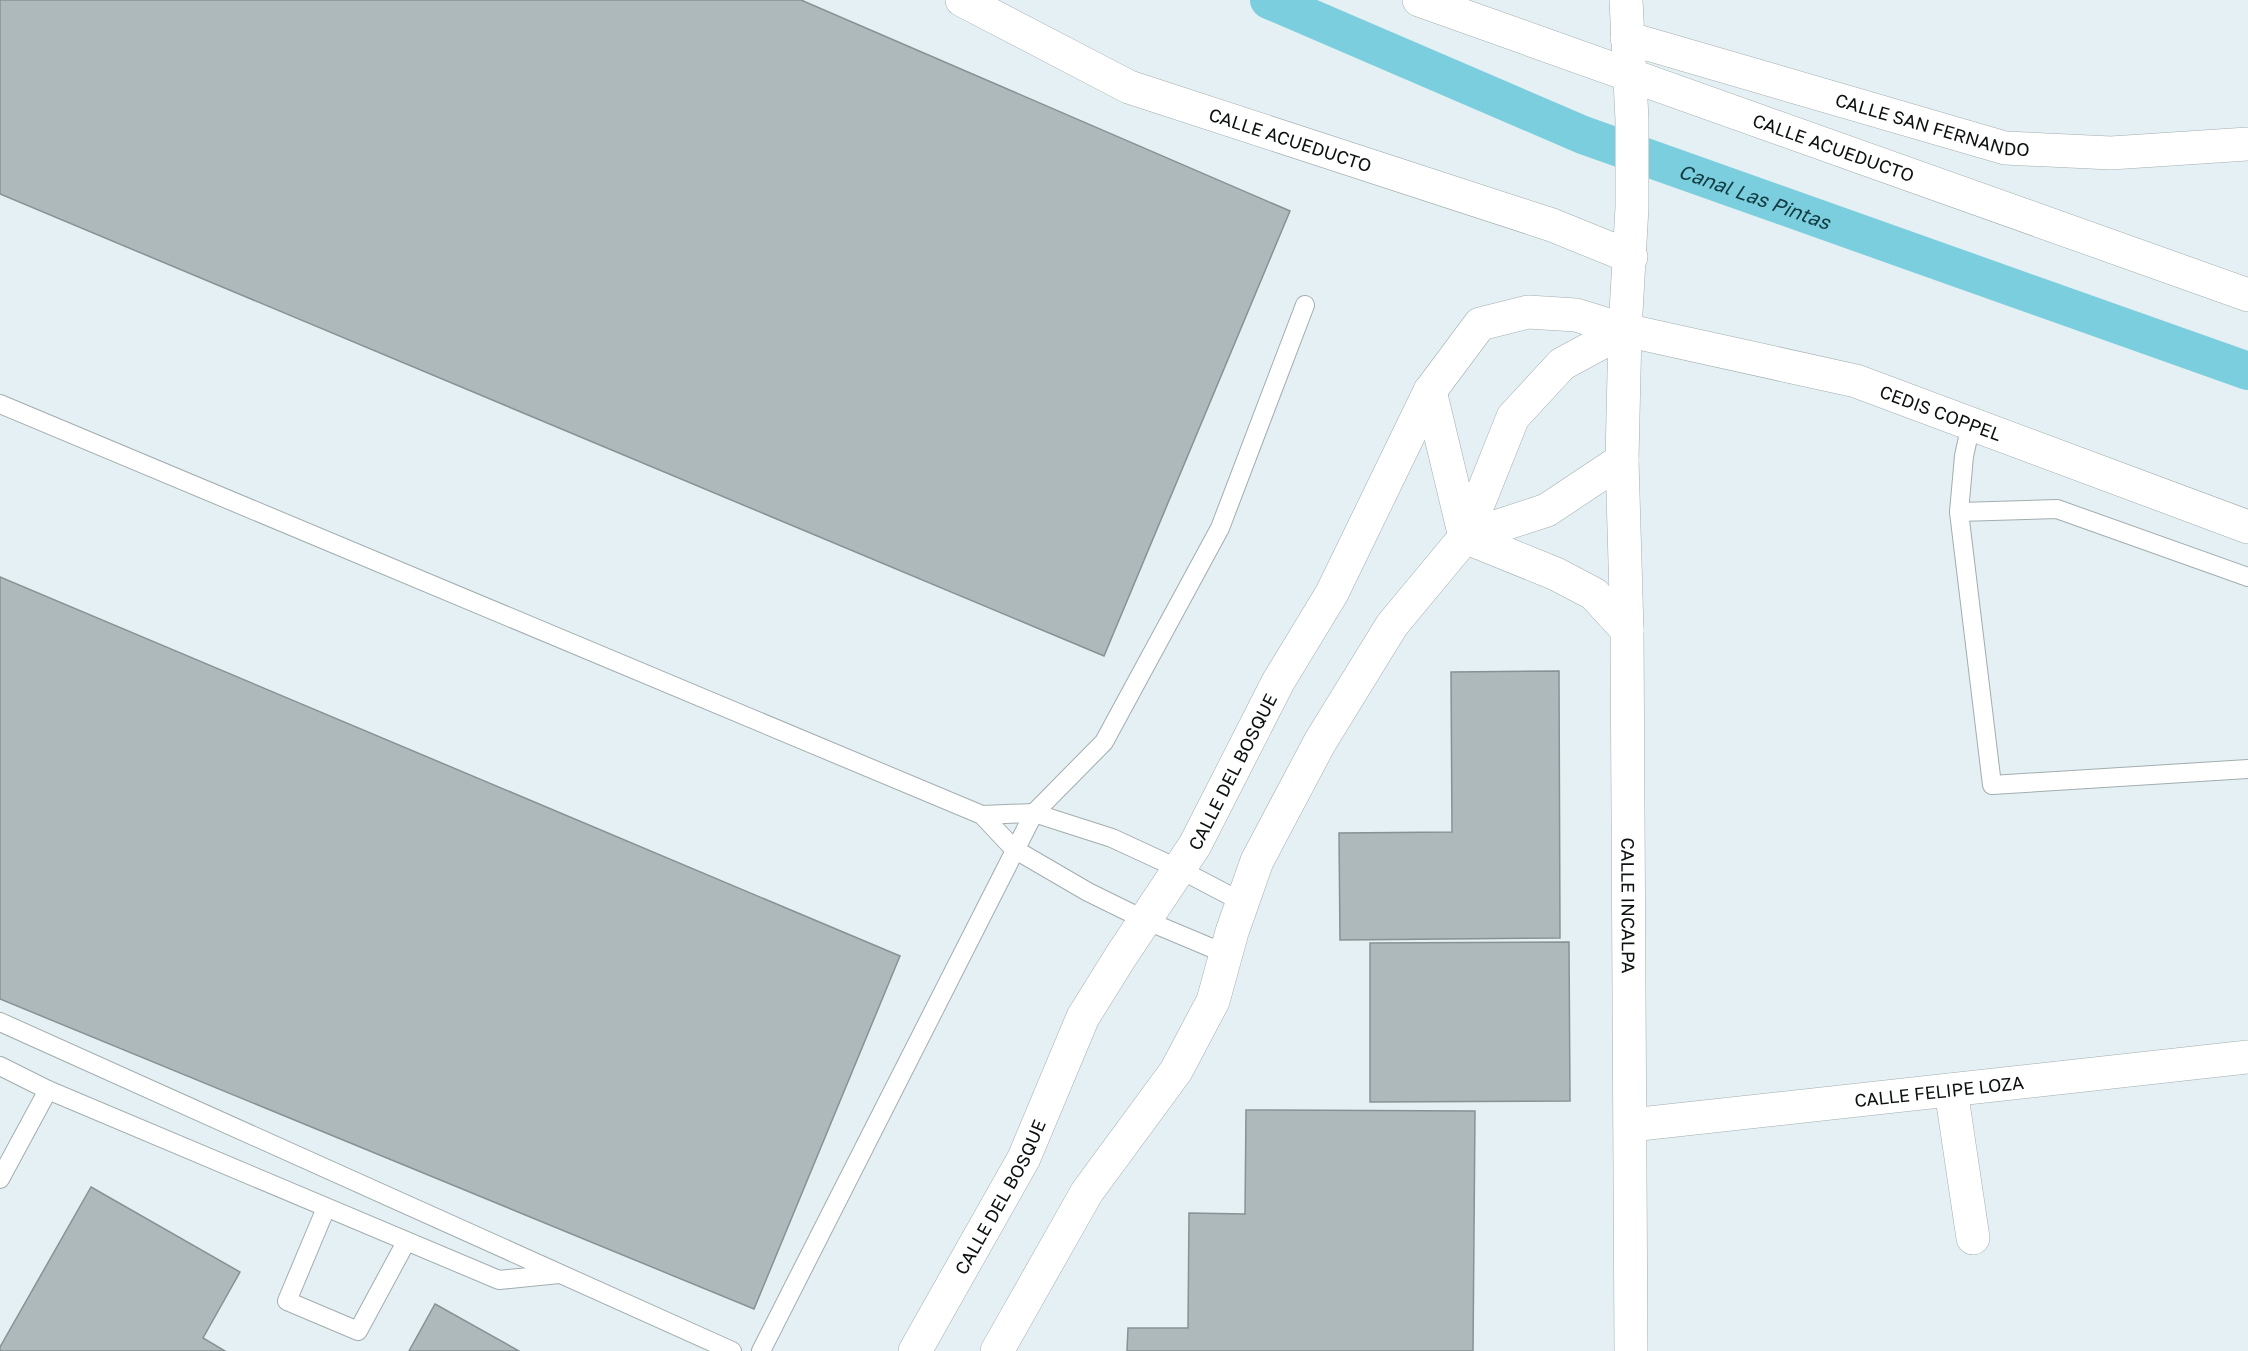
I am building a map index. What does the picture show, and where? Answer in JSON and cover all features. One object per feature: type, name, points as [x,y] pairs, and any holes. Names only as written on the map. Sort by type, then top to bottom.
[{"type":"street","name":"CALLE ACUEDUCTO","points":[[962,0],[1129,87],[1552,225],[1631,257]]},
{"type":"street","name":"CALLE ACUEDUCTO","points":[[1419,0],[2248,295]]},
{"type":"street","points":[[997,1351],[1087,1192],[1176,1071],[1213,1001],[1242,902],[1257,861],[1320,742],[1392,626],[1464,537],[1513,417],[1562,364],[1625,330],[1631,257],[1632,207],[1632,120],[1626,0]]},
{"type":"street","name":"CALLE SAN FERNANDO","points":[[1627,38],[2006,148],[2111,153],[2248,144]]},
{"type":"street","name":"CALLE DEL BOSQUE","points":[[915,1351],[1024,1158],[1083,1017],[1195,844],[1278,682],[1332,593],[1430,391],[1480,324],[1528,312],[1576,315],[1625,330]]},
{"type":"street","name":"CEDIS COPPEL","points":[[1625,330],[1856,381],[2248,527]]},
{"type":"street","name":"CALLE INCALPA","points":[[1625,330],[1622,460],[1628,630],[1631,1351]]},
{"type":"street","points":[[1430,391],[1464,537]]},
{"type":"street","points":[[1464,537],[1547,510],[1622,460]]},
{"type":"street","points":[[1464,537],[1556,574],[1594,594],[1628,630]]},
{"type":"street","name":"CALLE FELIPE LOZA","points":[[1631,1125],[2248,1056]]},
{"type":"street","points":[[1951,1089],[1973,1238]]},
{"type":"lane","points":[[760,1351],[1034,813],[1104,742],[1215,538],[1305,305]]},
{"type":"lane","points":[[0,404],[982,815],[1014,849],[1088,892],[1226,954]]},
{"type":"lane","points":[[1971,424],[1964,456],[1959,512],[1992,785],[2248,769]]},
{"type":"lane","points":[[1959,512],[2057,509],[2248,577]]},
{"type":"lane","points":[[982,815],[1034,813],[1112,838],[1242,902]]},
{"type":"lane","points":[[0,1022],[732,1351]]},
{"type":"lane","points":[[0,1066],[48,1090],[499,1281],[561,1274]]},
{"type":"lane","points":[[0,1179],[48,1090]]},
{"type":"lane","points":[[326,1208],[287,1302],[357,1331],[406,1242]]},
{"type":"building","points":[[0,0],[801,0],[1290,211],[1104,656],[0,194]]},
{"type":"building","points":[[0,577],[900,956],[754,1309],[0,999]]},
{"type":"building","points":[[1559,671],[1560,938],[1340,940],[1339,833],[1452,832],[1451,672]]},
{"type":"building","points":[[1569,942],[1570,1101],[1370,1102],[1370,943]]},
{"type":"building","points":[[1246,1110],[1475,1111],[1473,1351],[1127,1351],[1128,1328],[1188,1328],[1189,1213],[1245,1214]]},
{"type":"building","points":[[91,1187],[240,1272],[203,1338],[225,1351],[0,1351],[0,1347]]},
{"type":"building","points":[[435,1304],[519,1351],[409,1351]]},
{"type":"waterway","name":"Canal Las Pintas","points":[[1269,0],[1583,135],[2248,371]]}]
